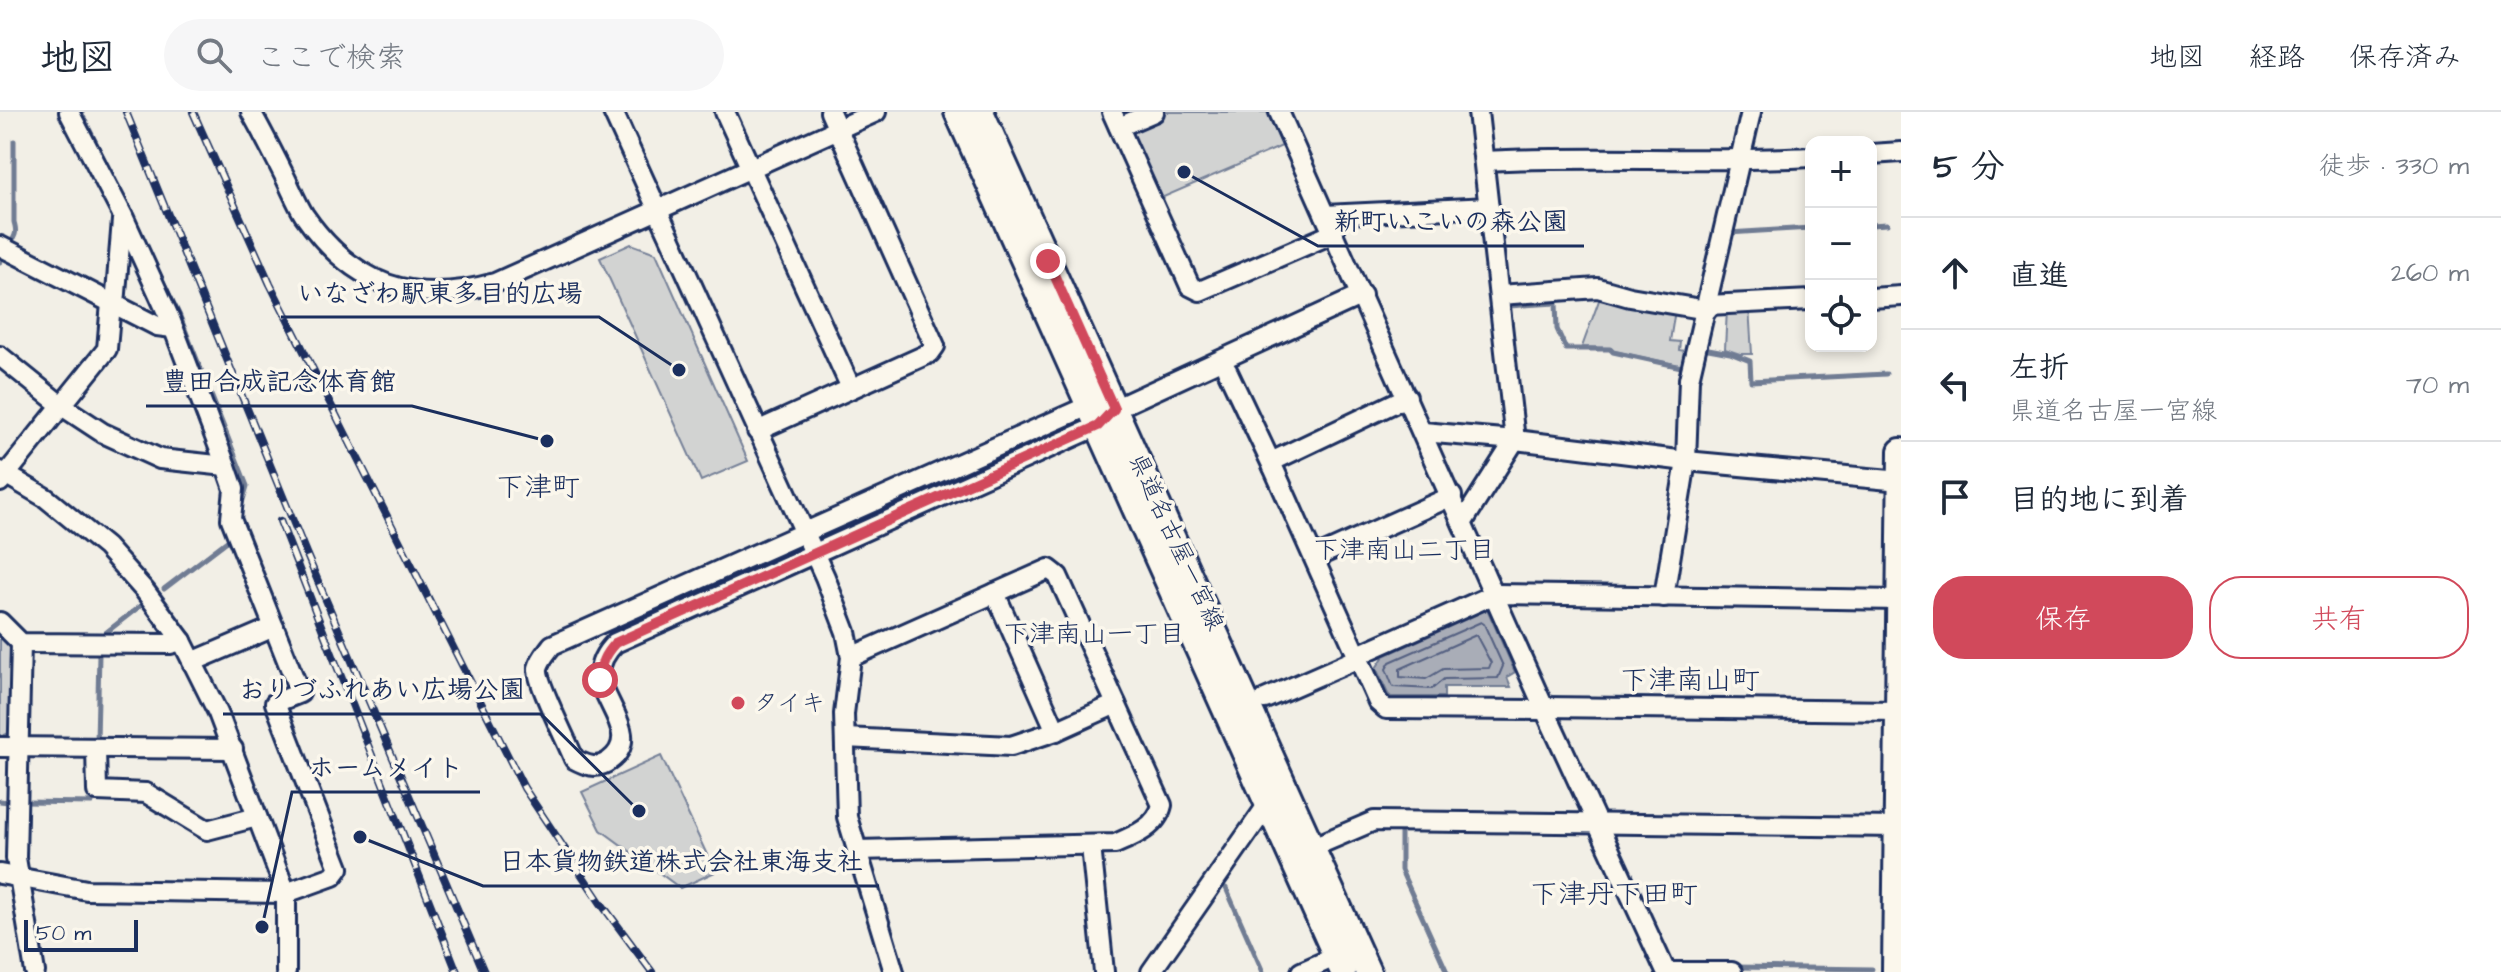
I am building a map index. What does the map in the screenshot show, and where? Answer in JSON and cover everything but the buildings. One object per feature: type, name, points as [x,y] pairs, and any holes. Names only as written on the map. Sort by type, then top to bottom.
[{"type":"main road","name":"県道名古屋一宮線","points":[[957,112],[1100,414],[1313,847],[1368,972]]},
{"type":"main road","name":"県道名古屋一宮線","points":[[981,112],[1100,414],[1340,964]]},
{"type":"main road","points":[[1895,972],[1901,451]]},
{"type":"street","points":[[0,874],[87,890],[286,893],[333,876],[339,868],[275,703],[300,693],[231,519],[234,489],[226,466],[173,328],[123,216],[69,112]]},
{"type":"street","points":[[251,112],[303,214],[342,260],[361,273],[404,290],[449,293],[495,283],[751,169],[834,121],[876,112]]},
{"type":"street","points":[[613,112],[846,632],[851,657],[844,714],[847,817],[894,972]]},
{"type":"street","points":[[725,112],[851,388]]},
{"type":"street","points":[[1154,112],[1116,120],[1190,286],[1200,291],[1334,233]]},
{"type":"street","points":[[1279,112],[1544,709],[1666,972]]},
{"type":"street","points":[[1463,522],[1515,440],[1478,112]]},
{"type":"street","points":[[1664,597],[1686,461],[1689,379],[1751,112]]},
{"type":"street","points":[[757,431],[930,353],[935,346],[834,121]]},
{"type":"street","points":[[1877,154],[1901,152]]},
{"type":"street","points":[[1484,161],[1557,157],[1739,161],[1805,157]]},
{"type":"street","points":[[1325,215],[1489,207]]},
{"type":"street","points":[[123,216],[107,349],[2,476],[46,498],[106,547],[145,591],[182,641],[233,749],[286,893],[286,972]]},
{"type":"street","points":[[0,246],[157,326],[173,328]]},
{"type":"street","points":[[1499,295],[1598,288],[1630,297],[1707,308],[1805,300]]},
{"type":"street","points":[[1100,414],[803,533],[552,645],[538,668],[539,683],[574,759],[589,766],[605,765],[616,756],[623,741],[620,722],[600,680],[605,654],[615,643],[813,554],[1100,414],[1362,295]]},
{"type":"street","points":[[1877,298],[1901,296]]},
{"type":"street","points":[[0,356],[62,406],[103,433],[160,459],[226,466]]},
{"type":"street","points":[[1227,370],[1316,557],[1378,702],[1386,709],[1899,711]]},
{"type":"street","points":[[1273,467],[1275,460],[1407,397]]},
{"type":"street","points":[[1423,432],[1900,481]]},
{"type":"street","points":[[1316,557],[1452,496]]},
{"type":"street","points":[[851,657],[1049,569],[1058,576],[1162,805],[1160,816],[1138,835],[1115,844],[857,850]]},
{"type":"street","points":[[995,593],[1056,731]]},
{"type":"street","points":[[1265,699],[1495,594],[1899,600]]},
{"type":"street","points":[[0,622],[21,643],[170,644],[182,641]]},
{"type":"street","points":[[192,662],[274,627]]},
{"type":"street","points":[[21,643],[9,747],[16,858],[35,972]]},
{"type":"street","points":[[845,738],[1011,746],[1056,731],[1116,704]]},
{"type":"street","points":[[9,747],[233,749]]},
{"type":"street","points":[[96,748],[97,791],[146,793],[207,830],[257,817]]},
{"type":"street","points":[[1151,972],[1268,804]]},
{"type":"street","points":[[1313,847],[1374,821],[1898,827]]},
{"type":"street","points":[[1091,846],[1104,972]]},
{"type":"street","points":[[1301,972],[1340,964]]},
{"type":"street","points":[[1673,972],[1732,972]]},
{"type":"shaded area","points":[[1165,112],[1267,112],[1282,146],[1159,199],[1129,134],[1133,126]]},
{"type":"shaded area","points":[[631,244],[656,253],[748,461],[701,481],[600,258]]},
{"type":"shaded area","points":[[1601,295],[1675,310],[1670,341],[1680,342],[1679,350],[1690,352],[1688,367],[1611,348],[1582,347]]},
{"type":"shaded area","points":[[1749,307],[1752,354],[1725,349],[1727,309]]},
{"type":"shaded area","points":[[0,632],[11,643],[9,733],[0,737]]},
{"type":"shaded area","points":[[661,756],[715,872],[680,888],[601,830],[582,792]]},
{"type":"water","points":[[1488,611],[1515,672],[1507,677],[1511,687],[1444,687],[1444,697],[1391,697],[1388,694],[1376,668],[1384,656]]},
{"type":"waterway","points":[[81,112],[105,161]]},
{"type":"waterway","points":[[10,244],[16,231],[14,141]]},
{"type":"waterway","points":[[1877,225],[1887,224]]},
{"type":"waterway","points":[[1728,233],[1805,228]]},
{"type":"waterway","points":[[0,262],[4,254]]},
{"type":"waterway","points":[[151,257],[179,314],[247,486],[240,510]]},
{"type":"waterway","points":[[1509,306],[1556,303],[1557,329],[1566,349],[1610,349],[1686,368]]},
{"type":"waterway","points":[[1703,348],[1750,361],[1751,381],[1886,374]]},
{"type":"waterway","points":[[164,589],[231,538]]},
{"type":"waterway","points":[[99,638],[140,606]]},
{"type":"waterway","points":[[97,741],[99,654]]},
{"type":"waterway","points":[[0,801],[8,802]]},
{"type":"waterway","points":[[24,802],[92,803]]},
{"type":"waterway","points":[[1401,831],[1401,870],[1447,972]]},
{"type":"waterway","points":[[1226,888],[1263,972]]},
{"type":"waterway","points":[[1734,967],[1872,969]]},
{"type":"railway","points":[[126,112],[306,553],[484,972]]},
{"type":"railway","points":[[193,112],[270,284],[524,788],[600,902],[652,972]]},
{"type":"railway","points":[[280,521],[457,972]]},
{"type":"place","name":"新町いこいの森公園","points":[[1184,172]]},
{"type":"place","name":"いなざわ駅東多目的広場","points":[[679,370]]},
{"type":"place","name":"豊田合成記念体育館","points":[[547,441]]},
{"type":"place","name":"タイキ","points":[[738,703]]},
{"type":"place","name":"おりづふれあい広場公園","points":[[639,811]]},
{"type":"place","name":"日本貨物鉄道株式会社東海支社","points":[[360,837]]},
{"type":"place","name":"ホームメイト","points":[[262,927]]},
{"type":"district","name":"下津町","points":[[538,487]]},
{"type":"district","name":"下津南山二丁目","points":[[1404,550]]},
{"type":"district","name":"下津南山一丁目","points":[[1094,634]]},
{"type":"district","name":"下津南山町","points":[[1690,680]]},
{"type":"district","name":"下津丹下田町","points":[[1614,894]]},
{"type":"route","points":[[600,680],[605,654],[615,643],[1098,426],[1114,409],[1048,261]]}]
